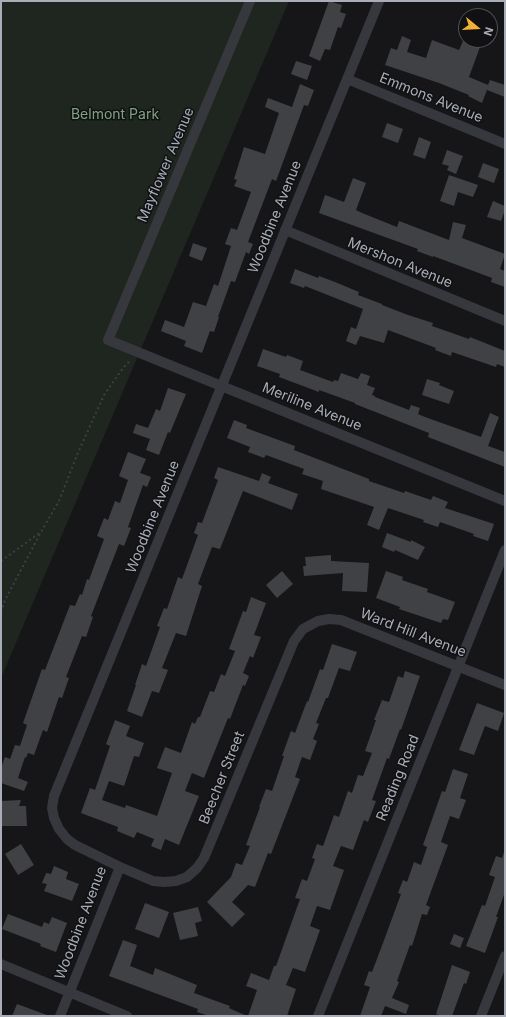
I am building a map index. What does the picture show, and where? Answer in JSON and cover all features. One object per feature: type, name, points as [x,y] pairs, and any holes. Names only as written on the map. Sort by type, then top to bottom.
[{"type":"street","name":"Mayflower Avenue","points":[[108,340],[250,1]]},
{"type":"street","name":"Woodbine Avenue","points":[[60,1016],[120,867],[75,845],[67,839],[58,829],[54,818],[52,808],[54,796],[379,1]]},
{"type":"street","name":"Emmons Avenue","points":[[347,79],[505,144]]},
{"type":"street","name":"Mershon Avenue","points":[[285,230],[505,321]]},
{"type":"street","name":"Meriline Avenue","points":[[108,340],[505,501]]},
{"type":"street","name":"Reading Road","points":[[318,1016],[505,550]]},
{"type":"street","name":"Ward Hill Avenue","points":[[309,625],[318,621],[329,619],[341,620],[505,685]]},
{"type":"street","name":"Beecher Street","points":[[120,867],[154,881],[164,882],[176,881],[187,877],[197,868],[204,858],[294,641],[303,629],[309,625]]},
{"type":"street","points":[[481,1016],[505,956]]},
{"type":"street","points":[[1,964],[128,1016]]},
{"type":"path","points":[[1,612],[5,600],[59,501],[76,455],[104,395],[123,368],[139,352]]},
{"type":"path","points":[[1,561],[41,532]]},
{"type":"green space","name":"Belmont Park","points":[[1,1],[289,1],[1,678]]},
{"type":"building","points":[[329,1],[342,5],[340,12],[346,14],[341,28],[338,27],[330,50],[325,49],[320,61],[309,56]]},
{"type":"building","points":[[402,36],[411,40],[407,52],[426,58],[432,40],[459,50],[460,48],[480,48],[469,77],[488,85],[490,80],[505,85],[505,97],[487,90],[482,103],[468,96],[469,95],[439,83],[385,65],[391,48],[397,50]]},
{"type":"building","points":[[296,61],[312,66],[307,80],[291,74]]},
{"type":"building","points":[[300,84],[314,90],[308,106],[304,105],[276,181],[272,179],[248,242],[253,244],[249,254],[246,252],[235,282],[231,281],[214,332],[210,331],[202,353],[184,346],[186,341],[161,331],[165,320],[184,327],[193,302],[206,306],[214,284],[218,286],[231,246],[225,244],[231,228],[237,230],[251,192],[234,186],[237,180],[234,179],[244,147],[265,154],[279,113],[265,107],[268,98],[292,107]]},
{"type":"building","points":[[387,123],[403,129],[398,143],[382,137]]},
{"type":"building","points":[[419,137],[431,142],[425,159],[413,155]]},
{"type":"building","points":[[447,150],[463,156],[456,174],[447,170],[449,166],[442,164]]},
{"type":"building","points":[[483,163],[499,169],[494,183],[478,177]]},
{"type":"building","points":[[449,175],[478,185],[473,197],[458,192],[454,206],[440,201]]},
{"type":"building","points":[[353,178],[366,183],[356,210],[362,213],[397,227],[399,221],[449,240],[453,222],[466,225],[462,238],[505,254],[500,269],[505,271],[505,287],[491,282],[492,278],[319,213],[325,195],[344,202]]},
{"type":"building","points":[[493,201],[505,206],[501,221],[487,217]]},
{"type":"building","points":[[193,243],[207,248],[202,261],[189,256]]},
{"type":"building","points":[[295,269],[318,278],[319,276],[335,282],[359,292],[358,295],[408,315],[433,323],[432,326],[469,339],[470,337],[505,351],[505,367],[497,364],[496,367],[452,352],[451,356],[435,350],[436,348],[388,330],[384,343],[360,336],[356,345],[346,341],[351,327],[356,329],[363,309],[305,286],[304,288],[290,283]]},
{"type":"building","points":[[263,349],[303,361],[300,370],[333,382],[334,380],[338,381],[341,373],[358,379],[361,373],[370,376],[367,385],[375,388],[372,395],[375,397],[409,410],[411,405],[420,408],[418,414],[481,437],[490,413],[499,417],[488,446],[505,452],[505,467],[428,437],[429,433],[355,403],[319,390],[319,392],[279,377],[280,374],[257,366]]},
{"type":"building","points":[[427,379],[440,383],[439,385],[454,391],[449,404],[422,395]]},
{"type":"building","points":[[168,388],[186,394],[159,455],[146,450],[150,439],[133,433],[136,424],[148,428],[156,409],[160,411]]},
{"type":"building","points":[[234,420],[247,425],[246,428],[295,446],[294,450],[369,479],[369,481],[404,493],[405,491],[431,500],[433,496],[448,502],[445,508],[494,524],[488,541],[473,536],[474,534],[440,522],[438,527],[423,522],[424,520],[388,508],[379,530],[367,525],[374,507],[321,489],[323,481],[302,474],[304,469],[266,455],[264,458],[248,452],[250,447],[227,438]]},
{"type":"building","points":[[128,452],[146,459],[140,473],[151,477],[147,487],[143,485],[128,527],[131,528],[124,546],[119,544],[91,616],[93,617],[86,637],[82,636],[66,677],[69,678],[62,698],[59,697],[47,732],[43,730],[34,755],[28,753],[26,758],[25,757],[18,778],[28,782],[24,791],[1,783],[1,768],[5,757],[10,759],[15,745],[20,746],[27,725],[23,723],[42,669],[45,670],[70,605],[75,606],[80,594],[82,595],[87,579],[89,580],[104,539],[97,536],[104,518],[108,520],[115,501],[120,503],[128,480],[119,476]]},
{"type":"building","points":[[218,467],[259,481],[262,473],[271,477],[268,483],[298,494],[292,510],[243,491],[220,549],[212,547],[198,584],[202,586],[186,636],[176,633],[162,668],[168,670],[159,693],[152,691],[142,717],[127,711],[142,664],[146,666],[160,627],[157,626],[164,608],[167,609],[178,577],[182,579],[198,535],[194,533],[198,522],[202,523],[218,480],[214,478]]},
{"type":"building","points":[[387,533],[411,542],[411,540],[425,547],[418,560],[395,550],[394,552],[382,547]]},
{"type":"building","points":[[331,555],[331,561],[369,563],[367,592],[342,591],[343,573],[304,576],[303,566],[306,566],[305,557]]},
{"type":"building","points":[[282,571],[293,584],[277,598],[266,585]]},
{"type":"building","points":[[386,571],[403,577],[402,580],[428,589],[427,592],[455,602],[448,620],[443,619],[441,623],[399,609],[400,607],[376,598]]},
{"type":"building","points":[[251,597],[266,603],[254,635],[261,637],[253,658],[250,656],[243,673],[249,676],[245,686],[243,685],[230,719],[228,718],[204,778],[192,773],[185,791],[199,796],[179,845],[165,839],[161,850],[151,846],[154,839],[137,832],[134,838],[117,831],[118,827],[81,813],[90,788],[95,790],[110,746],[106,744],[115,720],[130,726],[126,736],[144,743],[139,757],[134,756],[124,786],[109,781],[102,800],[125,808],[126,805],[157,816],[172,773],[157,768],[165,747],[181,753],[192,722],[195,724],[198,717],[200,717],[210,691],[214,692],[221,674],[225,676],[235,651],[229,649],[243,611],[246,612]]},
{"type":"building","points":[[332,644],[357,652],[350,671],[339,668],[328,698],[326,698],[316,723],[319,724],[313,739],[317,741],[310,760],[302,757],[295,777],[300,779],[271,854],[268,853],[255,887],[248,885],[232,902],[245,914],[232,927],[207,902],[231,877],[236,863],[242,865],[250,846],[246,845],[266,789],[272,791],[291,731],[295,733],[320,669],[323,670]]},
{"type":"building","points":[[405,671],[420,676],[401,730],[400,729],[389,759],[387,758],[372,800],[376,801],[368,822],[364,820],[353,850],[341,846],[333,866],[344,870],[330,910],[317,906],[310,926],[320,930],[305,972],[293,968],[286,985],[296,989],[287,1016],[248,1016],[257,990],[246,986],[251,973],[269,980],[274,966],[276,966],[300,899],[295,898],[302,879],[307,881],[315,859],[312,858],[317,844],[323,846],[334,815],[339,817],[348,791],[352,793],[358,775],[363,776],[372,753],[365,751],[376,720],[374,720],[382,700],[389,702],[398,676],[403,678]]},
{"type":"building","points":[[477,703],[504,713],[498,731],[485,726],[474,755],[459,750]]},
{"type":"building","points":[[453,769],[468,774],[460,798],[466,800],[459,819],[450,816],[441,842],[448,845],[426,905],[430,907],[427,915],[422,914],[412,946],[410,945],[397,981],[399,982],[392,998],[409,1005],[406,1014],[385,1006],[381,1016],[360,1016],[370,987],[364,985],[369,971],[372,972],[383,943],[401,894],[398,893],[403,880],[407,882],[414,862],[421,865],[427,847],[423,845],[442,791],[445,792]]},
{"type":"building","points":[[21,800],[19,806],[26,806],[27,826],[1,826],[1,801]]},
{"type":"building","points":[[21,844],[34,865],[18,875],[5,854]]},
{"type":"building","points":[[504,852],[505,892],[485,953],[466,946],[482,905],[485,906],[495,877],[489,875],[496,856],[502,858]]},
{"type":"building","points":[[54,866],[68,872],[66,879],[79,884],[72,901],[44,891],[47,884],[42,883],[46,873],[51,874]]},
{"type":"building","points":[[145,903],[169,912],[159,938],[135,929]]},
{"type":"building","points":[[198,907],[202,921],[195,923],[198,936],[180,940],[173,913]]},
{"type":"building","points":[[8,914],[42,927],[44,922],[49,924],[52,917],[67,923],[56,952],[40,946],[41,944],[2,929]]},
{"type":"building","points":[[454,934],[464,938],[460,948],[450,944]]},
{"type":"building","points":[[123,940],[137,945],[130,966],[153,975],[155,968],[197,985],[194,993],[230,1006],[229,1008],[247,1016],[209,1016],[197,1012],[198,1009],[109,976]]},
{"type":"building","points":[[452,965],[470,972],[466,984],[464,983],[452,1016],[442,1016],[436,1014]]},
{"type":"building","points":[[17,1004],[47,1015],[47,1016],[12,1016]]}]
